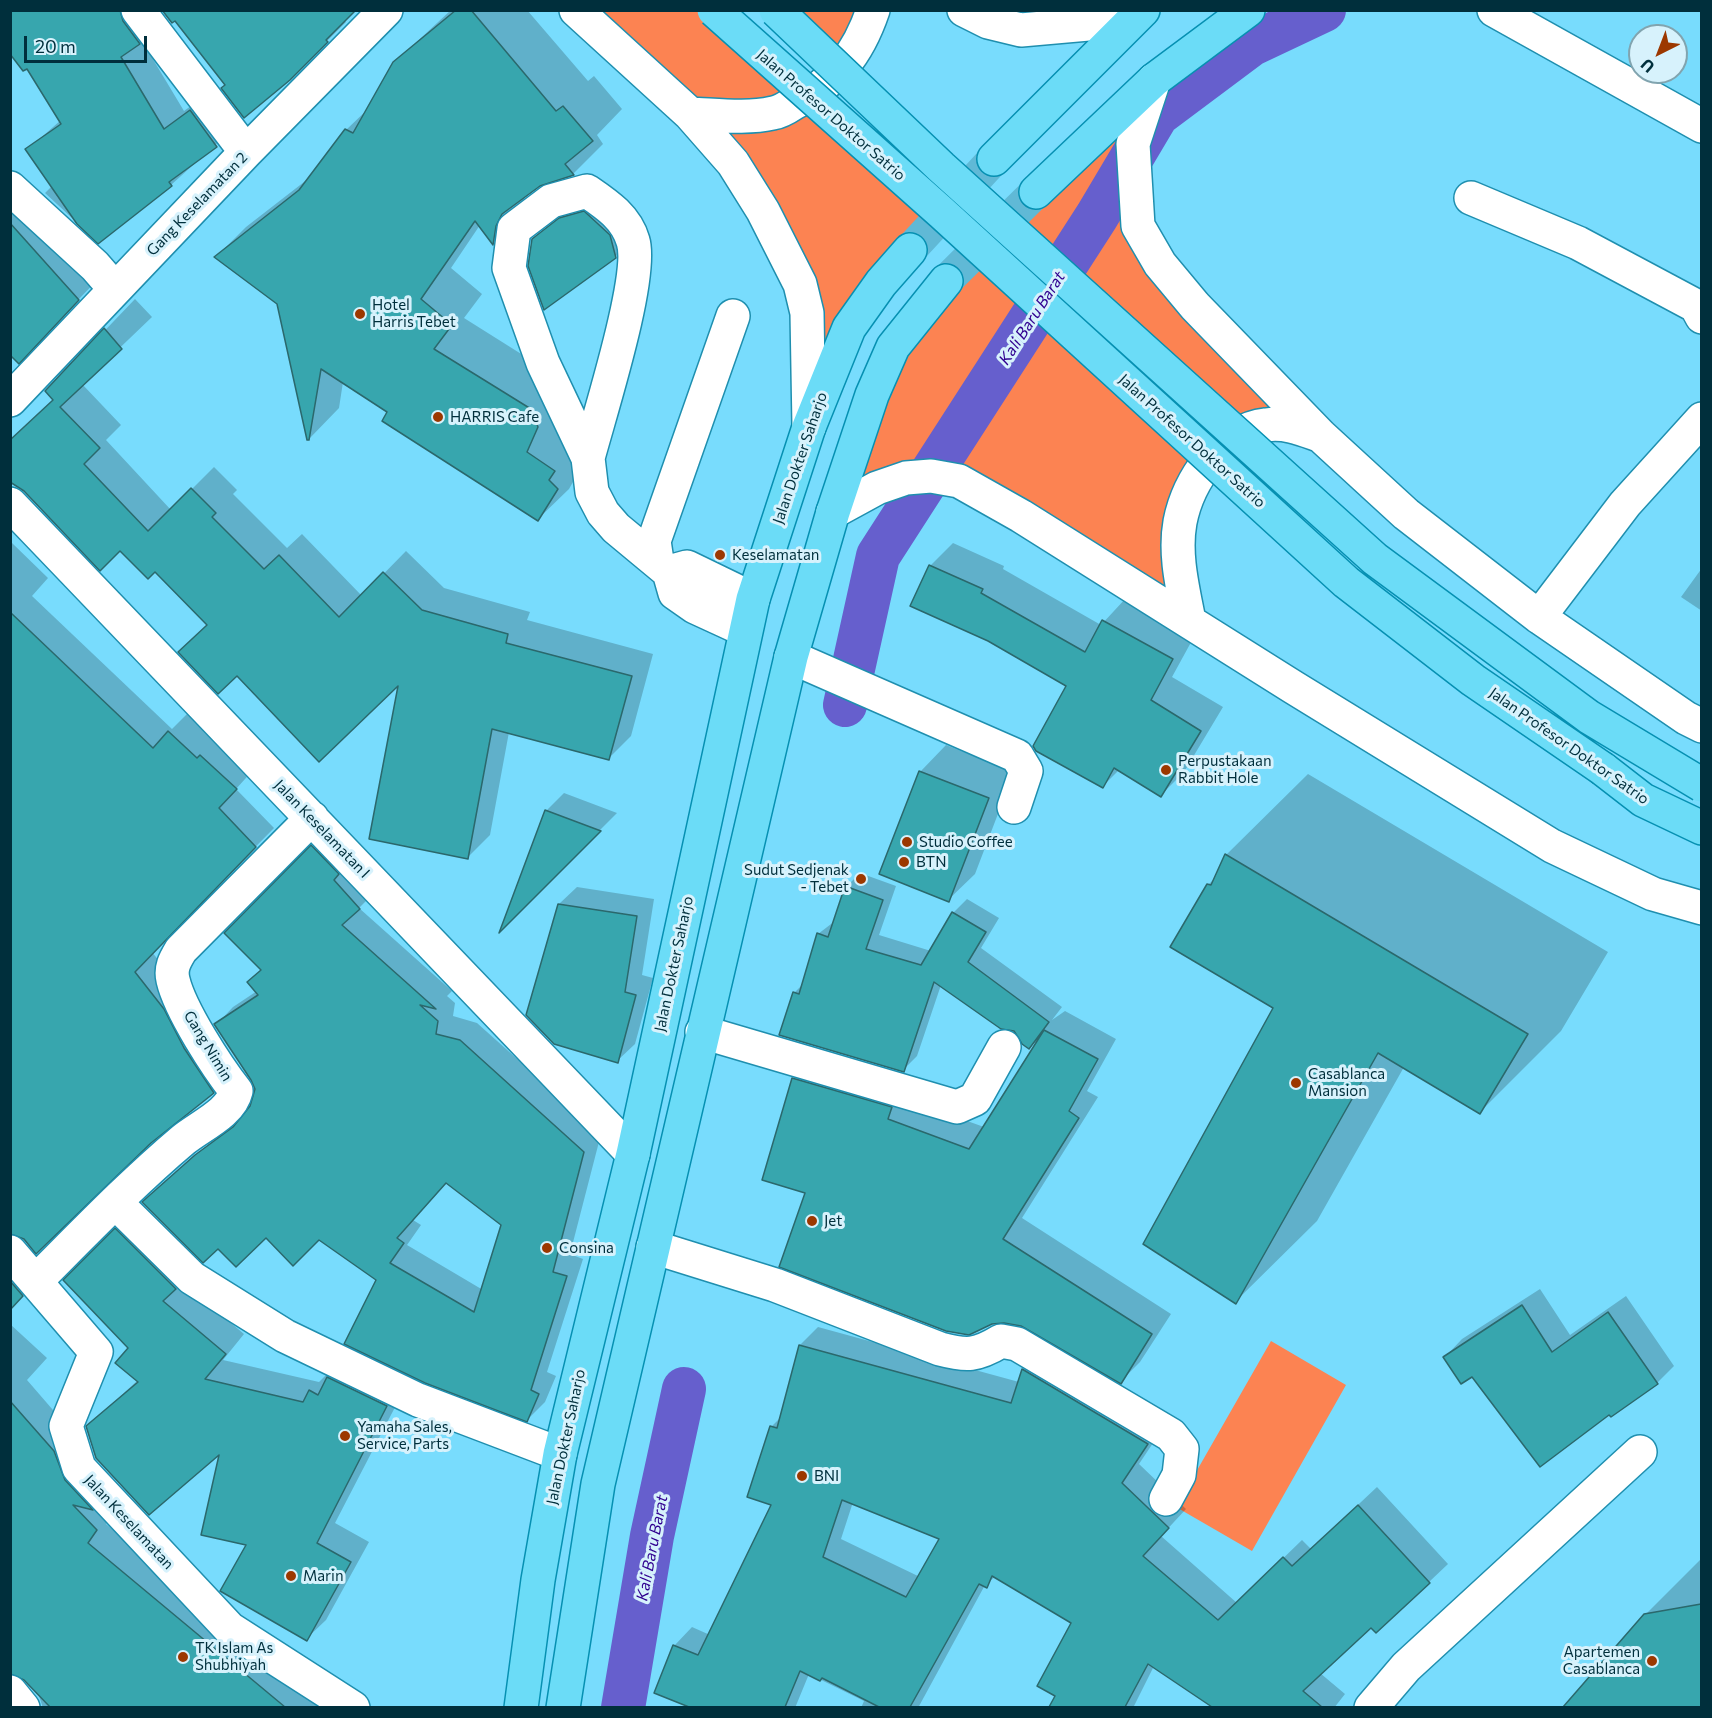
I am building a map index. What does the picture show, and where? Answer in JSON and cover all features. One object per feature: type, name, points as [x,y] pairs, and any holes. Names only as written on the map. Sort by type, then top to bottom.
[{"type":"main road","name":"Jalan Profesor Doktor Satrio","points":[[714,10],[942,213],[1346,582],[1473,680],[1643,800],[1701,828]]},
{"type":"main road","points":[[777,10],[940,167],[1375,559],[1589,717],[1701,784]]},
{"type":"main road","points":[[994,159],[1142,10]]},
{"type":"main road","points":[[1036,192],[1154,80],[1248,10]]},
{"type":"main road","name":"Jalan Dokter Saharjo","points":[[521,1707],[538,1580],[560,1455],[633,1154],[749,615],[809,427],[849,328],[881,283],[910,250]]},
{"type":"main road","points":[[563,1707],[598,1484],[791,657],[833,512],[872,395],[893,347],[946,281]]},
{"type":"street","points":[[138,10],[246,152]]},
{"type":"street","name":"Gang Keselamatan 2","points":[[10,400],[246,152],[386,10]]},
{"type":"street","points":[[576,10],[690,114],[733,163],[763,211],[800,284],[807,313],[809,427]]},
{"type":"street","points":[[690,114],[734,116],[775,113],[806,97],[837,75],[856,48],[873,10]]},
{"type":"street","points":[[964,10],[988,22],[1021,30],[1111,22],[1142,10]]},
{"type":"street","points":[[1494,10],[1701,126]]},
{"type":"street","points":[[1154,80],[1133,144],[1138,226],[1160,264],[1195,306],[1321,436],[1406,514],[1539,617],[1701,726]]},
{"type":"street","points":[[10,188],[95,266],[115,289]]},
{"type":"street","points":[[588,458],[626,316],[633,278],[634,242],[616,211],[587,191],[551,201],[514,229],[509,268],[543,363],[588,458],[592,492],[603,513],[616,528],[663,567]]},
{"type":"street","points":[[1472,198],[1578,243],[1695,306],[1701,317]]},
{"type":"street","points":[[733,316],[654,541],[675,593],[695,607],[749,615]]},
{"type":"street","points":[[1539,617],[1625,504],[1701,419]]},
{"type":"street","points":[[1189,621],[1178,564],[1180,522],[1190,490],[1208,463],[1228,441],[1249,429],[1267,424],[1289,425],[1321,436]]},
{"type":"street","points":[[833,512],[877,488],[906,478],[931,477],[959,481],[1021,516],[1552,846],[1653,894],[1701,908]]},
{"type":"street","name":"Jalan Keselamatan I","points":[[10,504],[633,1154]]},
{"type":"street","points":[[791,657],[1017,756],[1026,771],[1014,807]]},
{"type":"street","name":"Gang Nimin","points":[[37,1280],[183,1140],[229,1106],[235,1098],[236,1091],[188,1016],[172,980],[173,963],[181,950],[312,818]]},
{"type":"street","points":[[702,1032],[957,1107],[975,1099],[1004,1047]]},
{"type":"street","points":[[116,1203],[192,1278],[285,1336],[418,1400],[560,1455]]},
{"type":"street","points":[[654,1247],[776,1285],[940,1349],[964,1355],[983,1352],[1001,1341],[1017,1344],[1171,1435],[1182,1449],[1179,1475],[1166,1499]]},
{"type":"street","name":"Jalan Keselamatan","points":[[10,1252],[37,1280],[96,1352],[66,1426],[79,1468],[230,1629],[353,1707]]},
{"type":"street","points":[[1371,1707],[1406,1667],[1640,1452]]},
{"type":"street","points":[[10,1692],[23,1707]]},
{"type":"shaded area","points":[[575,11],[714,11],[938,216],[910,250],[831,371],[763,211]]},
{"type":"shaded area","points":[[777,11],[873,11],[839,73]]},
{"type":"shaded area","points":[[1154,80],[1139,226],[1321,436],[1249,429],[1012,220],[1036,192]]},
{"type":"shaded area","points":[[979,247],[1212,460],[1190,490],[1189,621],[959,481],[833,512],[872,395],[946,281]]},
{"type":"shaded area","points":[[1271,1341],[1346,1385],[1252,1551],[1176,1507]]},
{"type":"building","points":[[10,10],[120,10],[123,21],[140,44],[121,57],[164,129],[190,110],[217,147],[169,182],[172,186],[98,244],[77,224],[25,149],[61,124],[27,69],[23,71],[10,54]]},
{"type":"building","points":[[162,10],[356,10],[290,80],[244,118],[221,88],[225,85],[175,21],[172,23]]},
{"type":"building","name":"Hotel Harris Tebet","points":[[456,10],[471,10],[556,111],[563,106],[593,141],[565,164],[574,175],[540,186],[502,214],[496,226],[493,245],[475,221],[421,299],[452,325],[434,349],[531,409],[538,427],[527,452],[555,471],[549,480],[558,489],[538,521],[382,421],[387,412],[321,369],[309,440],[307,440],[277,304],[214,257],[299,190],[345,129],[353,133],[393,62]]},
{"type":"building","points":[[584,211],[610,235],[616,258],[544,310],[528,266],[532,239],[559,218]]},
{"type":"building","points":[[10,223],[79,300],[19,364],[10,355]]},
{"type":"building","points":[[104,328],[122,349],[60,407],[100,448],[84,464],[148,531],[191,488],[216,513],[212,517],[264,569],[279,555],[339,617],[383,572],[422,610],[508,634],[506,643],[632,676],[609,760],[492,729],[468,859],[369,839],[398,686],[319,762],[237,676],[218,694],[178,652],[207,625],[155,572],[148,579],[120,551],[100,571],[24,491],[10,482],[10,440],[53,400],[45,391]]},
{"type":"building","points":[[929,565],[983,589],[981,593],[1085,652],[1102,620],[1173,659],[1151,700],[1201,731],[1161,797],[1114,768],[1103,788],[1036,751],[1033,746],[1066,686],[988,641],[910,606]]},
{"type":"building","points":[[10,612],[153,748],[168,731],[197,758],[200,755],[237,789],[219,808],[256,847],[135,972],[164,1009],[184,1048],[214,1093],[151,1143],[36,1254],[24,1239],[10,1234]]},
{"type":"building","points":[[919,771],[989,798],[949,902],[879,874]]},
{"type":"building","points":[[545,810],[601,831],[499,933]]},
{"type":"building","points":[[311,845],[339,874],[334,880],[360,909],[342,925],[436,1009],[420,1005],[438,1021],[436,1034],[460,1040],[584,1152],[553,1272],[567,1276],[531,1390],[539,1394],[527,1422],[425,1383],[344,1344],[376,1280],[319,1240],[293,1266],[266,1238],[236,1267],[218,1249],[203,1263],[142,1202],[195,1155],[233,1127],[250,1106],[255,1089],[214,1024],[258,995],[247,982],[261,970],[224,933]],"holes":[[[446,1183],[501,1225],[474,1312],[390,1263],[404,1243],[397,1238]]]},
{"type":"building","name":"Casablanca Mansion","points":[[1225,854],[1528,1034],[1480,1114],[1378,1053],[1236,1304],[1143,1244],[1273,1008],[1170,947],[1207,884],[1211,885]]},
{"type":"building","points":[[845,886],[883,900],[866,949],[921,965],[952,912],[986,932],[968,962],[1049,1022],[1029,1049],[1022,1044],[1014,1031],[1001,1029],[934,982],[904,1072],[779,1035],[793,992],[799,994],[817,933],[828,937]]},
{"type":"building","points":[[558,904],[637,916],[625,992],[636,995],[618,1063],[554,1044],[526,1015]]},
{"type":"building","points":[[1044,1030],[1098,1059],[1069,1111],[1079,1118],[1003,1239],[1152,1334],[1121,1384],[1021,1326],[1004,1323],[992,1324],[969,1335],[946,1331],[779,1267],[805,1193],[762,1180],[792,1078],[892,1107],[888,1119],[969,1149]]},
{"type":"building","points":[[115,1228],[176,1289],[163,1301],[226,1354],[205,1379],[303,1402],[309,1390],[318,1395],[327,1377],[387,1406],[317,1543],[351,1562],[307,1641],[220,1591],[246,1545],[201,1535],[219,1455],[149,1515],[96,1458],[86,1426],[138,1382],[115,1363],[128,1348],[63,1280]]},
{"type":"building","points":[[10,1281],[23,1296],[10,1310]]},
{"type":"building","points":[[1522,1305],[1552,1352],[1608,1312],[1658,1384],[1611,1417],[1609,1415],[1540,1467],[1472,1377],[1461,1384],[1443,1357]]},
{"type":"building","points":[[799,1345],[1011,1403],[1022,1369],[1148,1444],[1122,1483],[1169,1528],[1143,1556],[1218,1620],[1283,1557],[1292,1566],[1358,1505],[1430,1583],[1376,1633],[1371,1628],[1303,1691],[1322,1707],[1212,1707],[1148,1664],[1125,1707],[1049,1707],[1055,1696],[1037,1686],[1071,1623],[992,1576],[987,1588],[979,1584],[910,1707],[879,1707],[822,1678],[820,1681],[800,1671],[785,1707],[689,1707],[654,1693],[673,1645],[698,1655],[771,1505],[747,1497],[770,1426],[777,1428]],"holes":[[[842,1500],[939,1539],[906,1597],[823,1557]]]},
{"type":"building","points":[[10,1401],[54,1451],[65,1480],[93,1510],[73,1505],[97,1530],[88,1543],[285,1707],[50,1707],[24,1680],[10,1674]]},
{"type":"building","name":"Apartemen Casablanca","points":[[1701,1604],[1701,1707],[1563,1707],[1644,1614]]},
{"type":"waterway","name":"Kali Baru Barat","points":[[845,705],[878,556],[1097,216],[1157,115],[1252,44],[1324,10]]},
{"type":"waterway","name":"Kali Baru Barat","points":[[623,1708],[652,1536],[684,1389]]},
{"type":"tunnel","points":[[910,250],[994,159]]},
{"type":"tunnel","points":[[946,281],[1036,192]]},
{"type":"place","name":"Hotel Harris Tebet","points":[[360,314]]},
{"type":"place","name":"HARRIS Cafe","points":[[438,417]]},
{"type":"place","name":"Keselamatan","points":[[720,555]]},
{"type":"place","name":"Perpustakaan Rabbit Hole","points":[[1166,770]]},
{"type":"place","name":"Studio Coffee","points":[[907,842]]},
{"type":"place","name":"BTN","points":[[904,862]]},
{"type":"place","name":"Sudut Sedjenak - Tebet","points":[[861,879]]},
{"type":"place","name":"Casablanca Mansion","points":[[1296,1083]]},
{"type":"place","name":"Jet","points":[[812,1221]]},
{"type":"place","name":"Consina","points":[[547,1248]]},
{"type":"place","name":"Yamaha Sales, Service, Parts","points":[[345,1436]]},
{"type":"place","name":"BNI","points":[[802,1476]]},
{"type":"place","name":"Marin","points":[[291,1576]]},
{"type":"place","name":"TK Islam As Shubhiyah","points":[[183,1657]]},
{"type":"place","name":"Apartemen Casablanca","points":[[1652,1661]]}]
